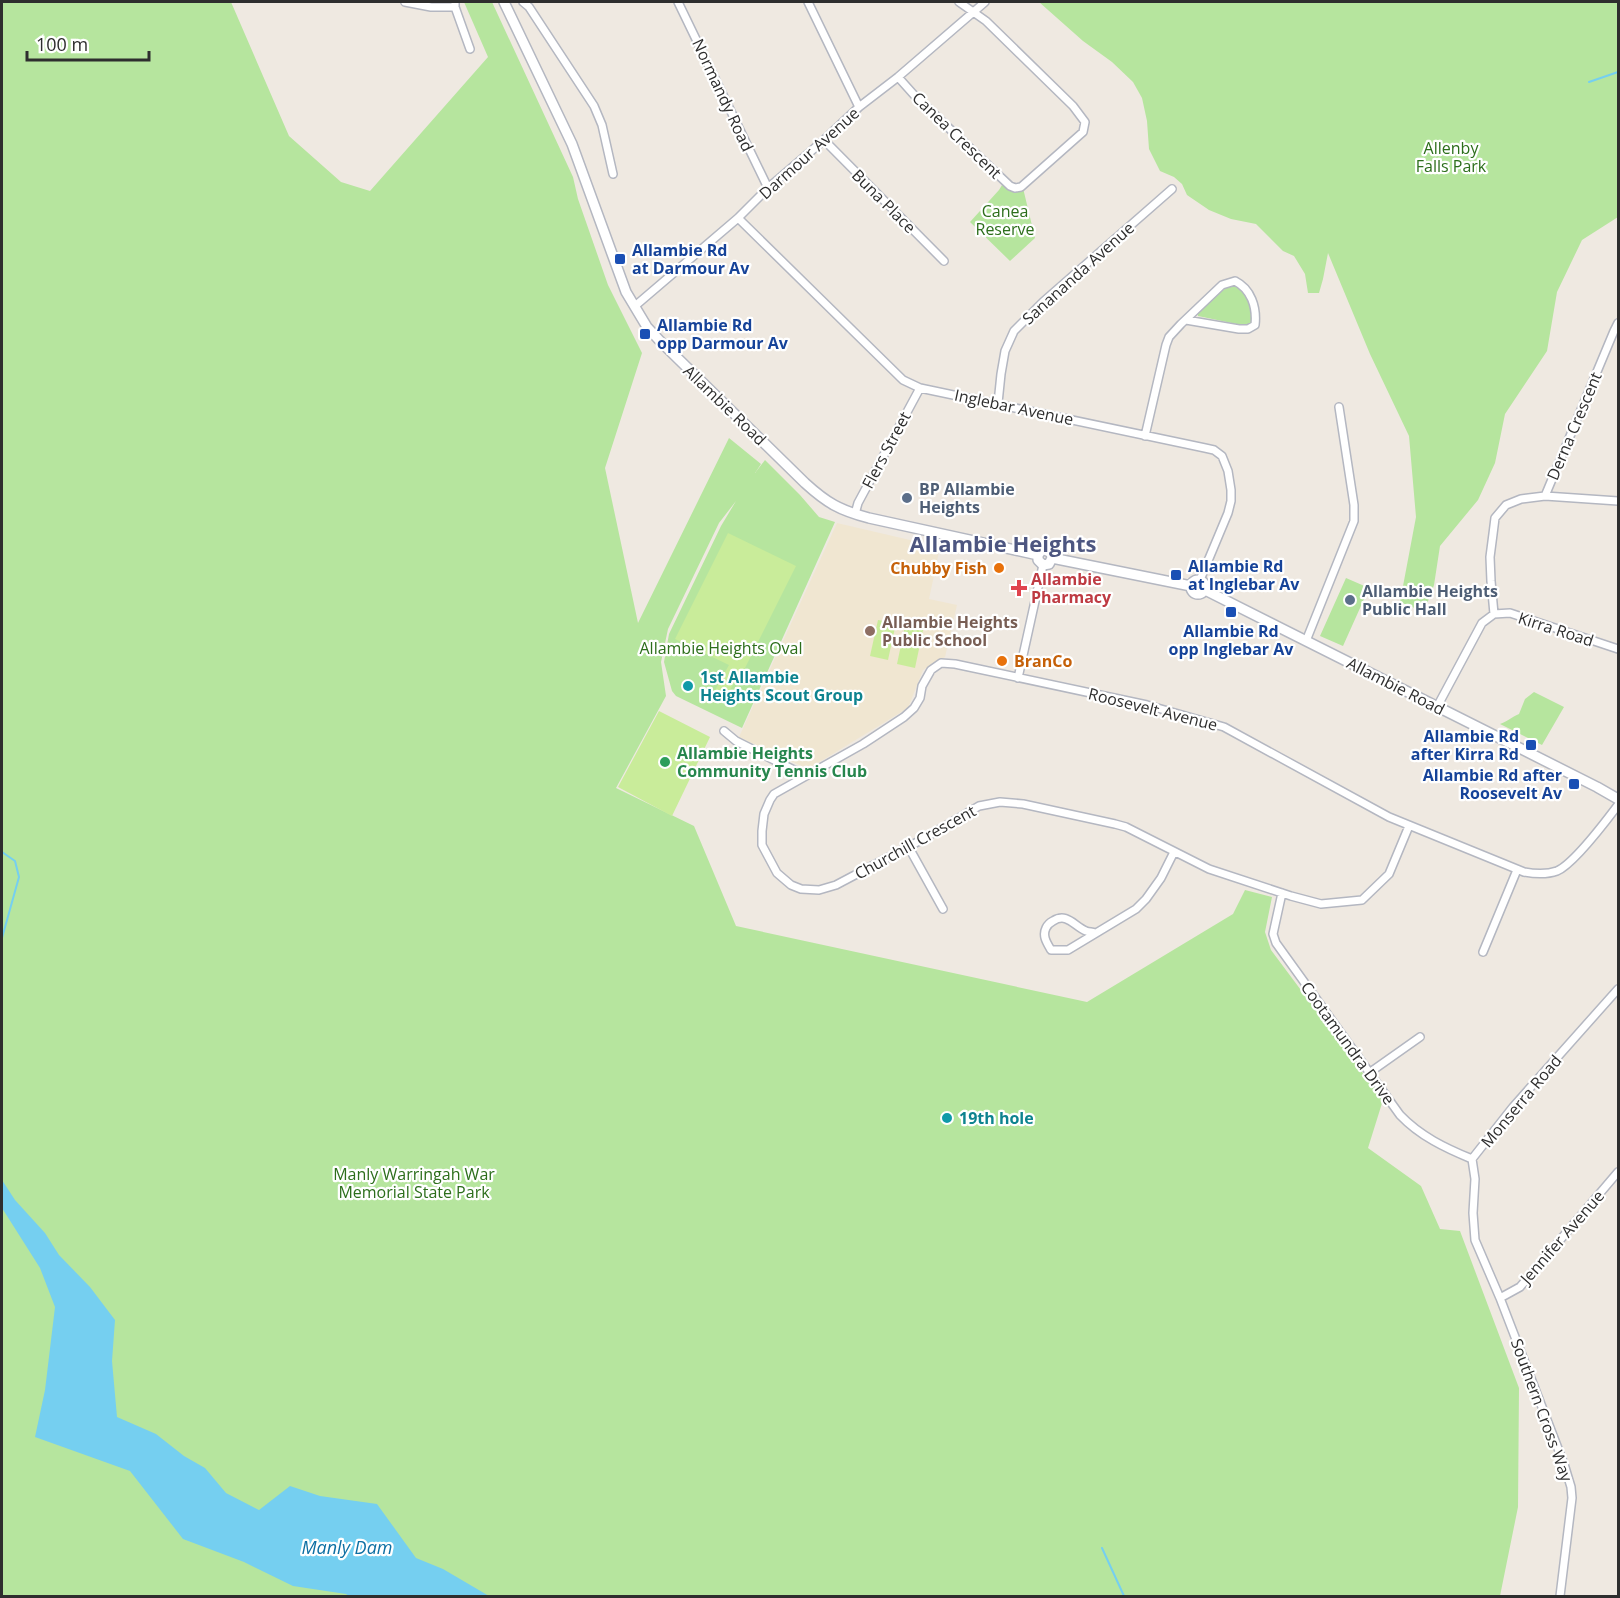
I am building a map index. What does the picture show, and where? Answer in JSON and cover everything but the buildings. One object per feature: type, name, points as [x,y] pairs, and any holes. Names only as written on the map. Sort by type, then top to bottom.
[{"type":"main road","name":"Allambie Road","points":[[504,2],[572,144],[619,277],[647,327],[660,341],[823,500],[855,514],[1038,555]]},
{"type":"main road","points":[[1045,550],[1051,553],[1052,558],[1049,564],[1043,565],[1038,560],[1038,555],[1045,550]]},
{"type":"main road","points":[[1052,558],[1191,586]]},
{"type":"main road","points":[[1200,580],[1205,583],[1205,590],[1195,594],[1191,586],[1193,582],[1200,580]]},
{"type":"main road","name":"Allambie Road","points":[[1205,590],[1618,799]]},
{"type":"street","points":[[405,2],[431,6],[455,4],[470,49]]},
{"type":"street","points":[[523,2],[529,7],[594,106],[602,125],[613,174]]},
{"type":"street","name":"Normandy Road","points":[[678,2],[768,188]]},
{"type":"street","points":[[808,2],[859,107]]},
{"type":"street","points":[[959,2],[974,12]]},
{"type":"street","name":"Darmour Avenue","points":[[635,306],[738,218],[768,188],[859,107],[898,77],[985,2]]},
{"type":"street","name":"Canea Crescent","points":[[898,77],[1010,186],[1021,187],[1083,132],[1085,122],[1073,106],[974,12]]},
{"type":"street","name":"Buna Place","points":[[824,140],[944,261]]},
{"type":"street","name":"Sanananda Avenue","points":[[998,403],[1000,374],[1005,351],[1014,331],[1043,302],[1172,189]]},
{"type":"street","name":"Inglebar Avenue","points":[[738,218],[903,380],[920,388],[1214,450],[1222,456],[1232,490],[1231,501],[1200,580]]},
{"type":"street","points":[[1144,436],[1166,345],[1174,330],[1222,285],[1235,281],[1250,293],[1256,316],[1255,325],[1248,329],[1186,320]]},
{"type":"street","name":"Derna Crescent","points":[[1545,496],[1618,323]]},
{"type":"street","name":"Flers Street","points":[[855,514],[858,503],[920,388]]},
{"type":"street","points":[[1306,641],[1354,521],[1354,505],[1339,407]]},
{"type":"street","points":[[1494,614],[1490,557],[1495,518],[1506,505],[1521,499],[1545,496],[1618,501]]},
{"type":"street","points":[[1018,678],[1043,565]]},
{"type":"street","name":"Kirra Road","points":[[1437,707],[1482,623],[1494,614],[1510,613],[1618,649]]},
{"type":"street","name":"Roosevelt Avenue","points":[[806,776],[863,744],[904,717],[914,708],[920,698],[922,686],[931,670],[941,663],[955,664],[1147,705],[1224,727],[1311,776],[1409,826],[1524,872],[1543,874],[1561,868],[1572,860],[1618,805]]},
{"type":"street","points":[[724,731],[736,741],[806,776]]},
{"type":"street","name":"Churchill Crescent","points":[[806,776],[774,794],[764,814],[762,845],[777,873],[791,885],[801,889],[819,890],[836,885],[979,806],[1000,802],[1023,804],[1126,827],[1209,869],[1322,904],[1362,900],[1389,874],[1409,826]]},
{"type":"street","points":[[908,846],[943,909]]},
{"type":"street","points":[[1095,933],[1086,931],[1064,917],[1055,919],[1048,925],[1045,940],[1051,950],[1068,950],[1136,909],[1161,878],[1174,852]]},
{"type":"street","points":[[1483,952],[1517,870]]},
{"type":"street","name":"Cootamundra Drive","points":[[1282,892],[1273,934],[1276,943],[1400,1115],[1411,1126],[1449,1150],[1472,1159]]},
{"type":"street","name":"Monserra Road","points":[[1500,1298],[1475,1240],[1473,1213],[1475,1179],[1472,1159],[1513,1107],[1618,988]]},
{"type":"street","points":[[1369,1073],[1420,1037]]},
{"type":"street","name":"Jennifer Avenue","points":[[1500,1298],[1520,1287],[1618,1172]]},
{"type":"street","name":"Southern Cross Way","points":[[1500,1298],[1571,1487],[1572,1498],[1560,1596]]},
{"type":"shaded area","name":"Allambie Heights Public School","points":[[837,523],[940,547],[929,599],[957,605],[945,657],[923,670],[908,708],[808,769],[739,737]]},
{"type":"green space","name":"Manly Warringah War Memorial State Park","points":[[2,2],[231,2],[289,136],[341,182],[370,191],[488,57],[464,2],[492,2],[573,177],[578,199],[608,285],[642,353],[605,468],[638,623],[729,438],[761,464],[755,473],[765,460],[819,517],[835,522],[742,728],[676,696],[672,691],[664,662],[669,634],[721,526],[736,501],[719,523],[668,629],[661,662],[666,696],[616,788],[694,826],[736,926],[1087,1002],[1233,914],[1245,890],[1272,897],[1265,932],[1271,950],[1383,1100],[1368,1148],[1421,1186],[1440,1229],[1460,1231],[1519,1388],[1518,1507],[1500,1596],[2,1596]]},
{"type":"green space","name":"Allenby Falls Park","points":[[1039,2],[1618,2],[1618,217],[1582,240],[1557,292],[1547,351],[1505,414],[1495,463],[1478,500],[1440,546],[1434,585],[1424,612],[1400,602],[1416,517],[1409,436],[1370,354],[1328,253],[1319,293],[1308,293],[1305,274],[1294,256],[1283,251],[1256,224],[1231,219],[1209,210],[1187,195],[1182,184],[1174,177],[1160,171],[1149,149],[1147,121],[1142,98],[1133,82]]},
{"type":"green space","name":"Canea Reserve","points":[[1002,185],[1012,191],[1023,188],[1035,238],[1010,261],[970,222]]},
{"type":"green space","points":[[1233,284],[1246,295],[1252,323],[1246,326],[1198,316],[1198,312]]},
{"type":"green space","name":"Allambie Heights Oval","points":[[728,533],[796,566],[743,672],[741,671],[725,699],[714,692],[729,665],[675,639]]},
{"type":"green space","name":"Allambie Heights Public Hall","points":[[1346,578],[1369,588],[1343,646],[1320,636]]},
{"type":"green space","points":[[878,620],[896,623],[888,660],[870,656]]},
{"type":"green space","points":[[905,626],[923,630],[915,668],[897,664]]},
{"type":"green space","points":[[1534,692],[1564,707],[1542,745],[1500,724],[1519,714],[1525,699]]},
{"type":"green space","name":"Allambie Heights Community Tennis Club","points":[[659,711],[710,737],[672,816],[618,787]]},
{"type":"water","name":"Manly Dam","points":[[2,1180],[15,1200],[45,1233],[59,1255],[90,1287],[115,1320],[112,1361],[117,1417],[156,1434],[184,1456],[205,1468],[226,1493],[259,1510],[290,1486],[320,1496],[377,1504],[416,1558],[443,1569],[489,1596],[349,1596],[293,1586],[244,1562],[183,1539],[130,1471],[35,1437],[45,1390],[55,1307],[40,1268],[2,1208]]},
{"type":"waterway","points":[[1589,82],[1618,72]]},
{"type":"waterway","points":[[2,852],[15,861],[19,877],[2,938]]},
{"type":"waterway","points":[[1102,1548],[1124,1596]]},
{"type":"place","name":"Allambie Rd at Darmour Av","points":[[620,259]]},
{"type":"place","name":"Allambie Rd opp Darmour Av","points":[[645,334]]},
{"type":"place","name":"BP Allambie Heights","points":[[907,498]]},
{"type":"place","name":"Chubby Fish","points":[[999,568]]},
{"type":"place","name":"Allambie Rd at Inglebar Av","points":[[1176,575]]},
{"type":"place","name":"Allambie Pharmacy","points":[[1019,588]]},
{"type":"place","name":"Allambie Heights Public Hall","points":[[1350,600]]},
{"type":"place","name":"Allambie Rd opp Inglebar Av","points":[[1231,612]]},
{"type":"place","name":"Allambie Heights Public School","points":[[870,631]]},
{"type":"place","name":"BranCo","points":[[1002,661]]},
{"type":"place","name":"1st Allambie Heights Scout Group","points":[[688,686]]},
{"type":"place","name":"Allambie Rd after Kirra Rd","points":[[1531,745]]},
{"type":"place","name":"Allambie Heights Community Tennis Club","points":[[665,762]]},
{"type":"place","name":"Allambie Rd after Roosevelt Av","points":[[1574,784]]},
{"type":"place","name":"19th hole","points":[[947,1118]]},
{"type":"district","name":"Allambie Heights","points":[[1003,543]]}]
